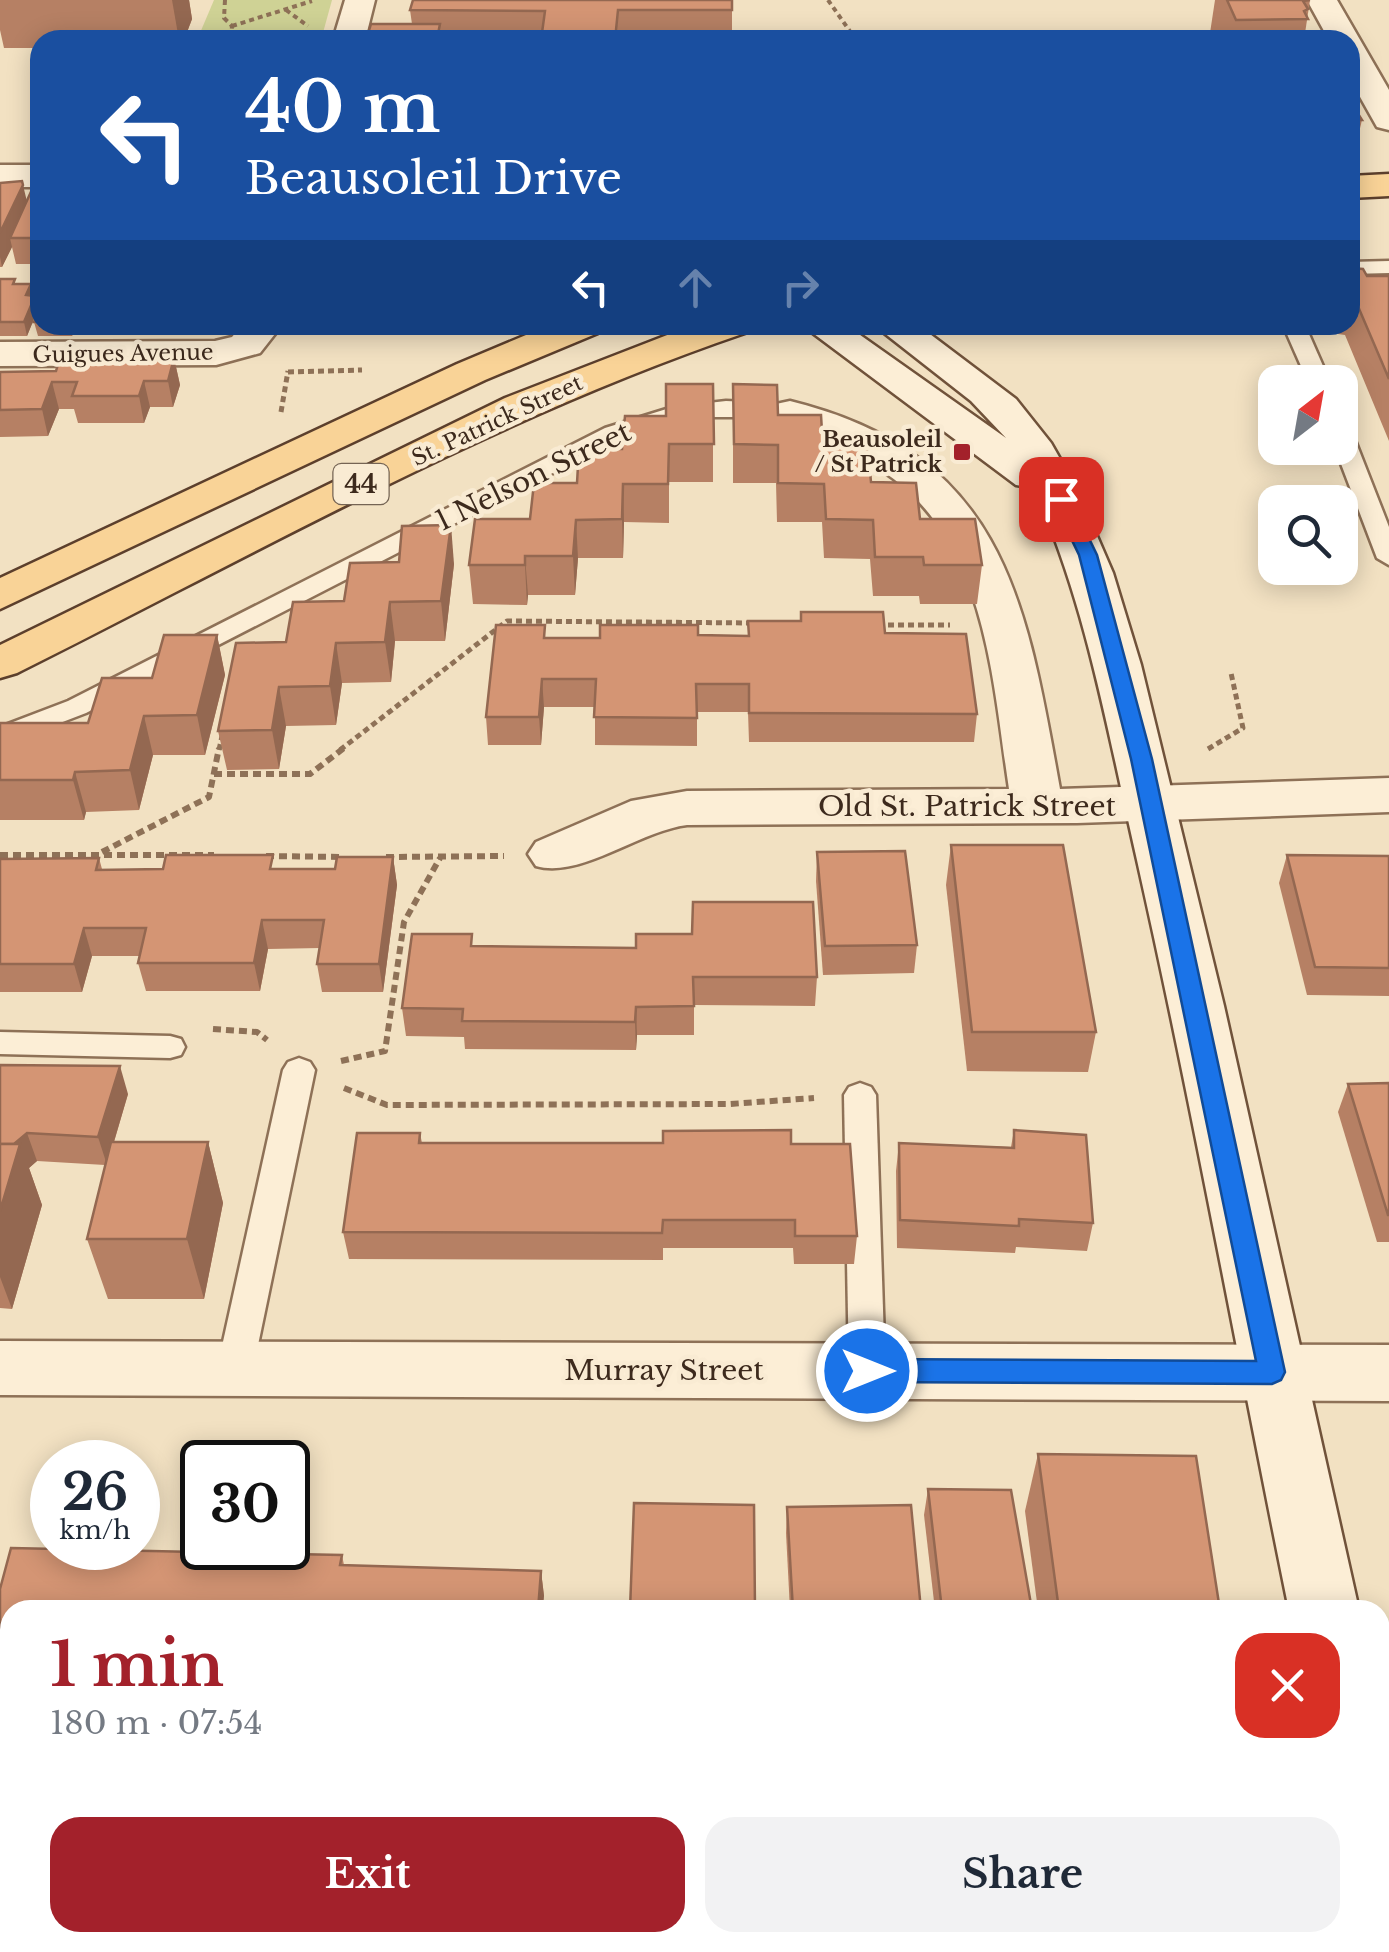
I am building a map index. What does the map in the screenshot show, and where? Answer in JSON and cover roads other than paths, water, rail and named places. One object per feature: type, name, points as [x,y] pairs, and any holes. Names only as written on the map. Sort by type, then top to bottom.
[{"type":"main road","points":[[1360,187],[1389,186]]},
{"type":"main road","points":[[1360,221],[1389,220]]},
{"type":"main road","name":"St. Patrick Street","points":[[0,595],[472,372],[560,335]]},
{"type":"main road","name":"St. Patrick Street","points":[[0,664],[520,407],[620,364],[703,335]]},
{"type":"street","points":[[351,30],[360,0]]},
{"type":"street","points":[[1322,0],[1339,30]]},
{"type":"street","points":[[1360,67],[1389,120]]},
{"type":"street","points":[[0,176],[30,176]]},
{"type":"street","name":"Guigues Avenue","points":[[0,354],[216,353],[254,335]]},
{"type":"street","points":[[835,335],[1061,499]]},
{"type":"street","points":[[907,335],[992,398],[1013,419],[1061,499],[1092,568],[1150,804],[1322,1600]]},
{"type":"street","name":"1 Nelson Street","points":[[790,413],[906,469],[976,546],[1009,626],[1037,804]]},
{"type":"street","name":"Old St. Patrick Street","points":[[554,854],[649,813],[688,808],[1150,804],[1389,795]]},
{"type":"street","name":"Murray Street","points":[[0,1368],[1389,1373]]},
{"type":"lane","points":[[1360,268],[1389,267]]},
{"type":"lane","points":[[1298,335],[1311,365]]},
{"type":"lane","name":"1 Nelson Street","points":[[0,737],[77,707],[613,433],[679,408],[722,405],[790,413]]},
{"type":"lane","points":[[1353,465],[1389,558]]},
{"type":"lane","points":[[0,1043],[170,1047]]},
{"type":"lane","points":[[236,1369],[299,1070]]},
{"type":"lane","points":[[860,1096],[867,1371]]},
{"type":"place","name":"Beausoleil / St Patrick","points":[[962,452]]}]
